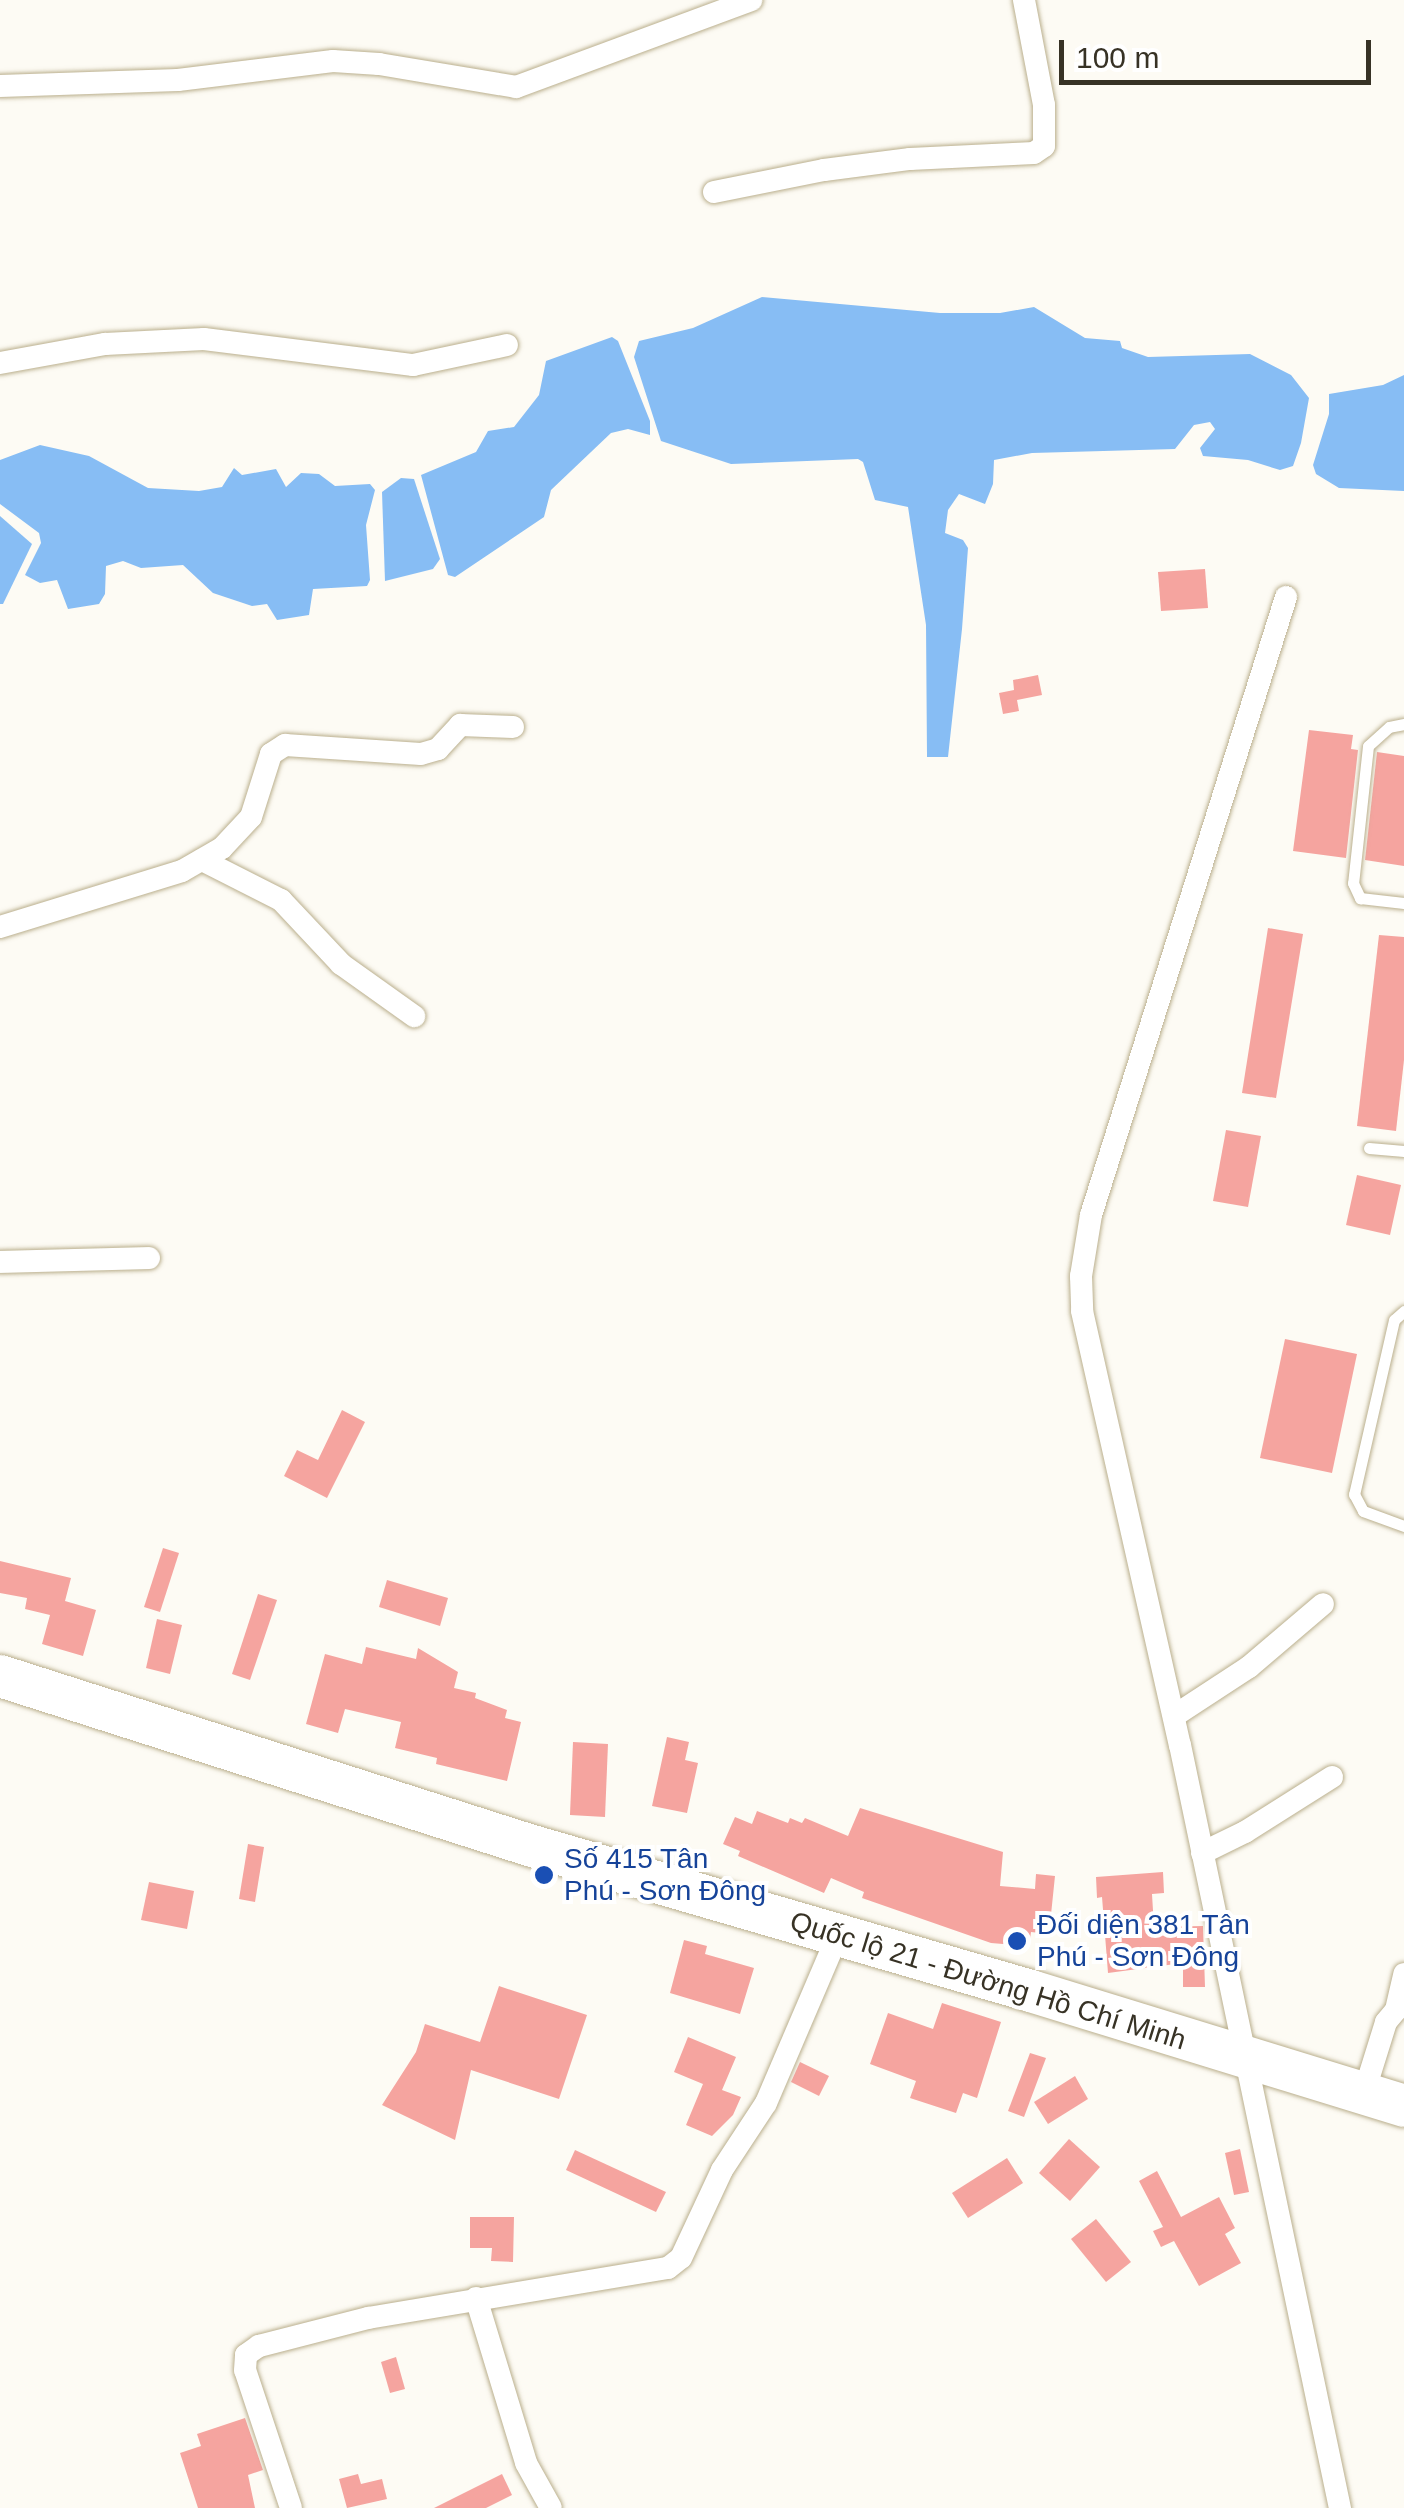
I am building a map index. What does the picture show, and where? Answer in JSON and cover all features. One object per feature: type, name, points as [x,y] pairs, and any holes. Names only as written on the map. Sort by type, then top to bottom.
[{"type":"highway","name":"Quốc lộ 21 - Đường Hồ Chí Minh","points":[[0,1676],[529,1845],[1404,2106]]},
{"type":"street","points":[[0,86],[178,80],[333,61],[378,64],[516,87],[751,0]]},
{"type":"street","points":[[714,192],[892,161],[1034,152],[1044,146],[1045,119],[1024,0]]},
{"type":"street","points":[[0,364],[105,344],[204,339],[413,365],[506,344]]},
{"type":"street","points":[[1286,598],[1090,1214],[1082,1262],[1082,1311],[1174,1716],[1242,2057],[1340,2508]]},
{"type":"street","points":[[0,927],[202,860],[239,833],[251,817],[271,754],[285,745],[420,754],[438,749],[460,725],[514,727]]},
{"type":"street","points":[[202,860],[281,900],[341,964],[414,1016]]},
{"type":"street","points":[[0,1262],[149,1258]]},
{"type":"street","points":[[1174,1716],[1249,1667],[1322,1604]]},
{"type":"street","points":[[1202,1853],[1245,1832],[1332,1777]]},
{"type":"street","points":[[292,2508],[245,2370],[246,2355],[259,2346],[326,2327],[476,2298],[668,2268],[682,2258],[722,2170],[742,2145],[788,2058],[838,1935]]},
{"type":"street","points":[[1363,2096],[1386,2022],[1396,2010],[1404,1974]]},
{"type":"street","points":[[476,2298],[526,2463],[551,2508]]},
{"type":"lane","points":[[1404,724],[1376,734],[1368,746],[1354,884],[1360,898],[1404,903]]},
{"type":"lane","points":[[1369,1148],[1404,1151]]},
{"type":"lane","points":[[1404,1311],[1394,1320],[1354,1494],[1363,1511],[1404,1526]]},
{"type":"water","points":[[762,297],[940,313],[1000,313],[1034,307],[1085,338],[1120,341],[1122,348],[1148,357],[1250,354],[1291,375],[1309,398],[1301,443],[1293,466],[1280,470],[1248,460],[1203,456],[1200,448],[1215,429],[1210,422],[1194,425],[1175,449],[1032,453],[994,460],[993,484],[985,504],[959,494],[948,510],[945,533],[963,540],[968,548],[962,629],[948,757],[927,757],[926,625],[908,507],[875,500],[863,462],[858,459],[731,464],[661,441],[634,357],[639,341],[693,328]]},
{"type":"water","points":[[612,337],[618,341],[650,421],[650,435],[628,429],[611,433],[551,490],[544,517],[455,577],[448,575],[421,475],[476,452],[488,431],[514,427],[539,395],[546,361]]},
{"type":"water","points":[[1404,375],[1404,491],[1339,488],[1316,474],[1313,465],[1329,414],[1329,394],[1383,385]]},
{"type":"water","points":[[40,445],[89,456],[148,488],[199,491],[222,487],[234,468],[242,475],[276,469],[286,487],[301,473],[319,474],[335,486],[370,484],[375,490],[366,525],[370,580],[367,586],[313,589],[309,615],[277,620],[267,604],[252,606],[213,593],[183,565],[141,568],[123,561],[106,566],[105,594],[99,604],[68,609],[57,580],[40,583],[25,575],[41,543],[39,533],[0,504],[0,460]]},
{"type":"water","points":[[401,478],[414,479],[440,559],[433,569],[385,581],[382,492]]},
{"type":"water","points":[[0,516],[32,544],[3,604],[0,604]]},
{"type":"building","points":[[1205,569],[1208,608],[1161,611],[1158,572]]},
{"type":"building","points":[[1038,675],[1042,695],[1017,700],[1019,711],[1003,714],[999,693],[1014,690],[1013,680]]},
{"type":"building","points":[[1309,730],[1353,735],[1351,749],[1358,750],[1346,858],[1293,851]]},
{"type":"building","points":[[1377,752],[1404,756],[1404,866],[1365,860]]},
{"type":"building","points":[[1268,928],[1303,934],[1276,1098],[1242,1093]]},
{"type":"building","points":[[1379,935],[1404,937],[1404,1060],[1396,1131],[1357,1126]]},
{"type":"building","points":[[1226,1130],[1261,1136],[1248,1207],[1213,1201]]},
{"type":"building","points":[[1357,1175],[1401,1185],[1390,1235],[1346,1225]]},
{"type":"building","points":[[1285,1339],[1357,1354],[1332,1473],[1260,1458]]},
{"type":"building","points":[[342,1410],[365,1422],[327,1498],[284,1476],[297,1450],[318,1460]]},
{"type":"building","points":[[163,1548],[179,1553],[160,1612],[144,1607]]},
{"type":"building","points":[[0,1561],[71,1578],[65,1601],[96,1610],[83,1656],[42,1644],[50,1615],[25,1609],[27,1598],[0,1593]]},
{"type":"building","points":[[387,1580],[448,1598],[440,1626],[379,1607]]},
{"type":"building","points":[[258,1594],[277,1600],[250,1680],[232,1674]]},
{"type":"building","points":[[157,1619],[182,1625],[170,1674],[146,1668]]},
{"type":"building","points":[[366,1647],[416,1659],[418,1648],[458,1672],[454,1688],[476,1693],[475,1698],[507,1710],[505,1718],[521,1722],[507,1781],[436,1764],[437,1758],[395,1748],[401,1722],[345,1709],[338,1733],[306,1724],[325,1654],[362,1664]]},
{"type":"building","points":[[667,1737],[689,1742],[685,1760],[698,1763],[687,1813],[652,1806]]},
{"type":"building","points":[[573,1742],[608,1744],[605,1817],[570,1815]]},
{"type":"building","points":[[860,1808],[1003,1852],[1000,1886],[1035,1889],[1036,1874],[1055,1876],[1049,1934],[1031,1932],[1029,1946],[991,1943],[862,1898],[864,1892],[831,1878],[824,1893],[738,1856],[740,1851],[723,1844],[735,1817],[752,1824],[757,1811],[788,1823],[790,1818],[802,1823],[805,1818],[848,1836]]},
{"type":"building","points":[[248,1844],[264,1847],[255,1902],[239,1899]]},
{"type":"building","points":[[1163,1872],[1164,1893],[1152,1894],[1154,1927],[1203,1926],[1205,1987],[1183,1987],[1183,1963],[1108,1973],[1102,1897],[1097,1898],[1096,1877]]},
{"type":"building","points":[[149,1882],[194,1891],[187,1929],[141,1920]]},
{"type":"building","points":[[684,1940],[707,1946],[705,1954],[754,1968],[740,2014],[670,1993]]},
{"type":"building","points":[[499,1986],[587,2015],[559,2099],[471,2070],[455,2140],[382,2105],[416,2052],[425,2024],[480,2042]]},
{"type":"building","points":[[942,2003],[1001,2022],[977,2098],[963,2093],[956,2113],[910,2098],[916,2081],[870,2064],[888,2013],[933,2029]]},
{"type":"building","points":[[688,2037],[736,2057],[722,2090],[741,2097],[733,2115],[712,2136],[686,2125],[703,2084],[674,2072]]},
{"type":"building","points":[[1030,2053],[1046,2058],[1024,2117],[1008,2111]]},
{"type":"building","points":[[800,2062],[829,2076],[819,2096],[791,2082]]},
{"type":"building","points":[[1075,2076],[1088,2099],[1048,2124],[1034,2102]]},
{"type":"building","points":[[1069,2139],[1100,2167],[1070,2201],[1039,2173]]},
{"type":"building","points":[[1240,2149],[1249,2192],[1234,2195],[1225,2153]]},
{"type":"building","points":[[575,2150],[666,2192],[656,2212],[566,2170]]},
{"type":"building","points":[[1007,2158],[1023,2183],[968,2218],[952,2193]]},
{"type":"building","points":[[1157,2171],[1181,2217],[1219,2197],[1235,2228],[1225,2234],[1241,2263],[1199,2286],[1174,2241],[1161,2247],[1153,2231],[1163,2227],[1139,2181]]},
{"type":"building","points":[[470,2217],[514,2217],[513,2262],[491,2261],[492,2248],[470,2248]]},
{"type":"building","points":[[1096,2219],[1131,2262],[1106,2282],[1071,2239]]},
{"type":"building","points":[[396,2357],[405,2389],[390,2393],[381,2362]]},
{"type":"building","points":[[245,2418],[263,2470],[248,2475],[255,2508],[198,2508],[180,2453],[201,2446],[197,2434]]},
{"type":"building","points":[[358,2474],[361,2484],[382,2479],[387,2499],[347,2508],[339,2479]]},
{"type":"building","points":[[502,2474],[512,2495],[486,2508],[434,2508]]},
{"type":"place","name":"Số 415 Tân Phú - Sơn Đông","points":[[544,1875]]},
{"type":"place","name":"Đối diện 381 Tân Phú - Sơn Đông","points":[[1017,1941]]}]
